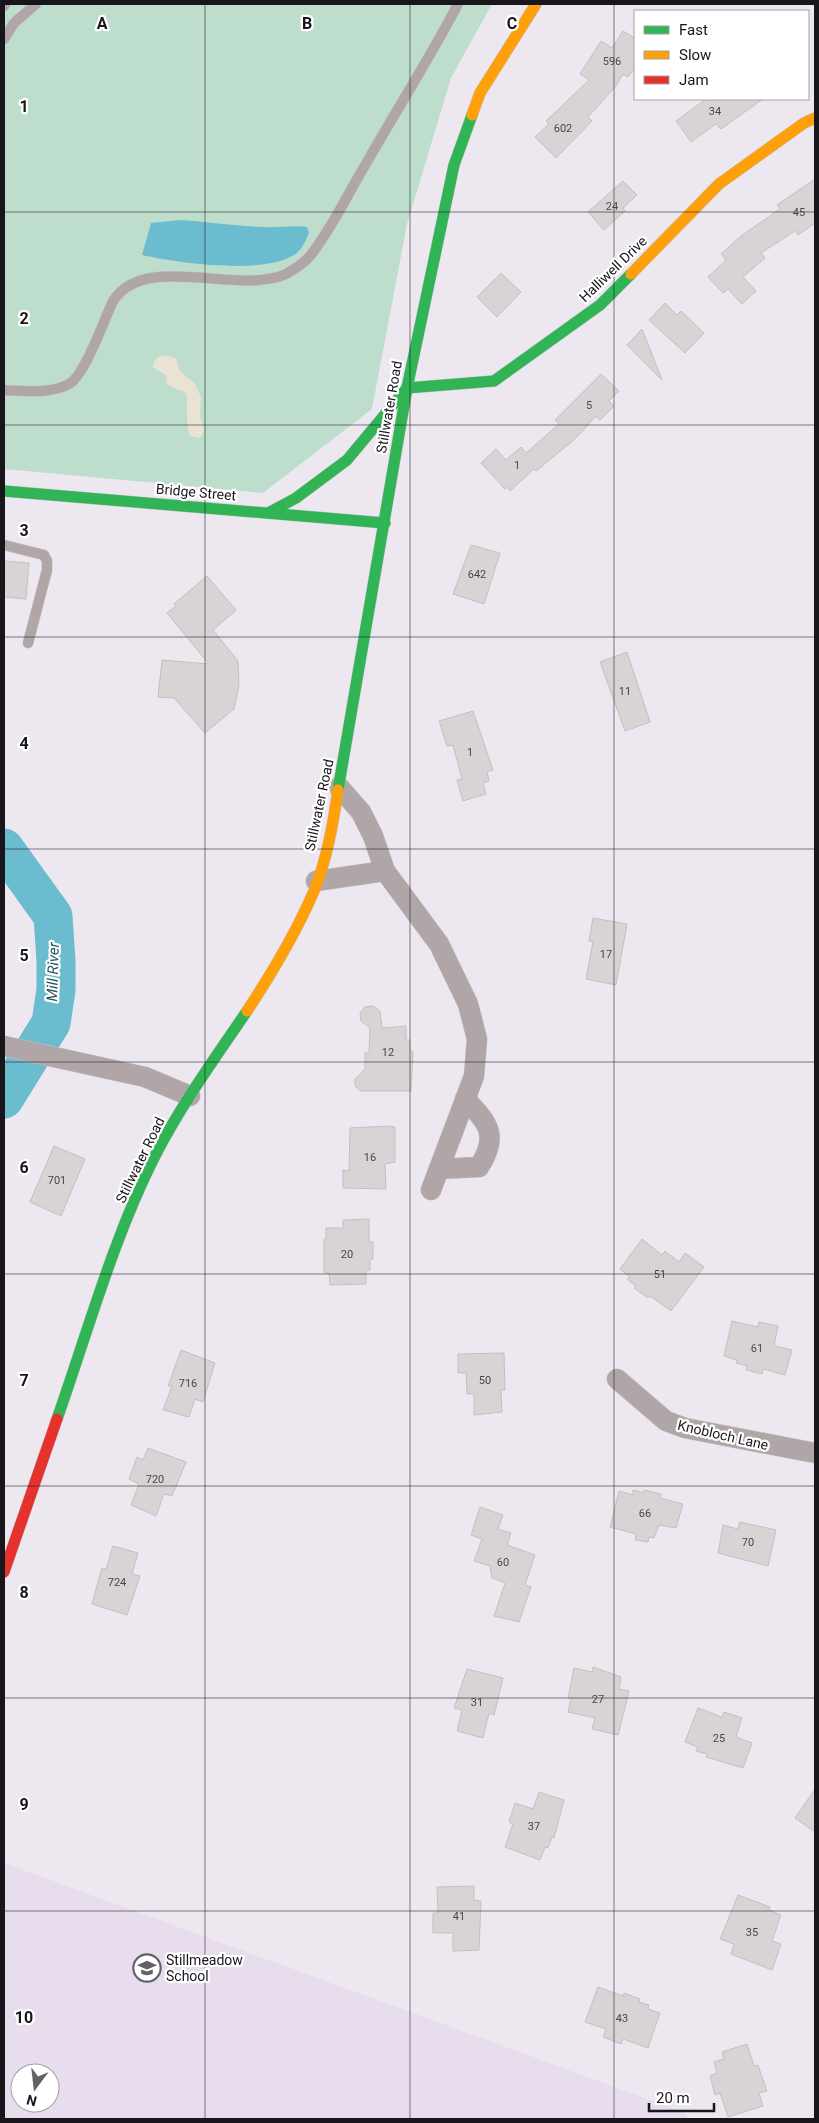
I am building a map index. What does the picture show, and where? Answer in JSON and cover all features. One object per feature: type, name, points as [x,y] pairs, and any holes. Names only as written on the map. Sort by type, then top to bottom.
[{"type":"main road","name":"Stillwater Road","points":[[4,1572],[120,1238],[155,1156],[190,1096],[275,969],[316,881],[332,828],[385,523],[406,388],[454,165],[480,93],[536,4]]},
{"type":"main road","name":"Halliwell Drive","points":[[406,388],[494,381],[600,305],[719,184],[815,118]]},
{"type":"main road","points":[[268,513],[296,498],[347,460],[406,388]]},
{"type":"main road","name":"Bridge Street","points":[[4,491],[385,523]]},
{"type":"street","points":[[339,787],[361,812],[373,836],[385,871],[439,944],[468,1004],[477,1039],[474,1076],[431,1190]]},
{"type":"street","points":[[316,881],[385,871]]},
{"type":"street","points":[[4,1046],[145,1077],[190,1096]]},
{"type":"street","points":[[439,1169],[479,1167],[489,1151],[489,1129],[479,1113],[465,1099]]},
{"type":"street","name":"Knobloch Lane","points":[[617,1379],[666,1421],[685,1428],[815,1453]]},
{"type":"lane","points":[[4,39],[14,23],[36,4]]},
{"type":"lane","points":[[4,390],[54,389],[70,383],[84,366],[117,294],[134,283],[152,278],[170,277],[230,281],[263,279],[286,274],[309,258],[334,222],[458,4]]},
{"type":"lane","points":[[4,545],[44,555],[47,561],[28,643]]},
{"type":"shaded area","name":"Stillmeadow School","points":[[4,1863],[686,2113],[688,2119],[4,2119]]},
{"type":"green space","points":[[4,4],[492,4],[451,78],[407,224],[372,409],[263,493],[4,469]]},
{"type":"sand","points":[[162,355],[176,358],[180,371],[195,384],[201,397],[200,416],[204,429],[200,438],[190,436],[187,394],[168,385],[166,382],[167,376],[153,367],[155,360]]},
{"type":"water","points":[[181,220],[269,227],[307,227],[309,233],[305,243],[297,253],[280,261],[262,265],[220,266],[142,255],[151,223]]},
{"type":"building","points":[[623,31],[634,37],[634,68],[628,77],[623,74],[616,86],[588,117],[592,121],[556,158],[535,137],[549,124],[546,121],[589,80],[580,74],[601,41],[612,48]]},
{"type":"building","points":[[705,100],[762,100],[721,129],[716,124],[691,142],[676,121]]},
{"type":"building","points":[[815,179],[815,223],[798,235],[795,231],[761,253],[765,258],[743,277],[756,291],[742,304],[728,289],[723,293],[708,277],[726,260],[721,254],[741,236],[780,209],[777,205]]},
{"type":"building","points":[[623,181],[637,195],[623,208],[625,211],[604,230],[588,212]]},
{"type":"building","points":[[501,273],[521,292],[497,317],[477,297]]},
{"type":"building","points":[[665,303],[677,315],[681,311],[704,333],[685,353],[649,320]]},
{"type":"building","points":[[642,329],[662,380],[627,345]]},
{"type":"building","points":[[601,374],[619,391],[609,401],[614,406],[600,420],[596,416],[575,439],[536,471],[534,469],[510,491],[507,487],[505,489],[481,463],[496,449],[506,460],[521,447],[526,453],[559,424],[555,420]]},
{"type":"building","points":[[471,545],[500,553],[484,604],[453,594]]},
{"type":"building","points":[[4,561],[29,563],[26,599],[4,597]]},
{"type":"building","points":[[207,576],[236,610],[213,630],[238,661],[239,685],[234,709],[205,733],[174,698],[158,697],[162,660],[209,664],[167,613],[176,606],[174,604]]},
{"type":"building","points":[[627,652],[650,722],[625,731],[600,662]]},
{"type":"building","points":[[473,711],[493,770],[487,772],[489,781],[483,783],[486,794],[463,801],[457,780],[462,779],[453,745],[447,746],[439,721]]},
{"type":"building","points":[[593,918],[627,924],[616,985],[586,979],[593,942],[589,941]]},
{"type":"building","points":[[373,1006],[380,1011],[382,1028],[406,1026],[406,1040],[410,1040],[410,1051],[413,1051],[411,1091],[360,1091],[355,1086],[355,1079],[365,1069],[365,1053],[369,1053],[370,1028],[361,1021],[360,1013],[365,1007]]},
{"type":"building","points":[[395,1127],[395,1162],[385,1164],[386,1189],[343,1188],[343,1170],[349,1171],[350,1128]]},
{"type":"building","points":[[54,1146],[85,1159],[61,1216],[30,1202]]},
{"type":"building","points":[[369,1219],[369,1242],[373,1242],[373,1259],[370,1259],[370,1270],[366,1270],[366,1284],[330,1285],[329,1273],[324,1273],[324,1239],[326,1239],[326,1228],[343,1228],[343,1220]]},
{"type":"building","points":[[642,1239],[662,1255],[665,1251],[679,1262],[685,1253],[704,1267],[671,1311],[650,1296],[648,1298],[634,1288],[636,1286],[627,1279],[630,1277],[620,1269]]},
{"type":"building","points":[[732,1321],[758,1327],[759,1322],[778,1326],[774,1346],[792,1350],[785,1375],[763,1369],[762,1374],[746,1370],[747,1366],[736,1363],[737,1360],[724,1356]]},
{"type":"building","points":[[181,1350],[215,1363],[203,1402],[195,1399],[189,1417],[163,1410],[172,1386],[168,1386]]},
{"type":"building","points":[[504,1353],[505,1390],[501,1390],[502,1412],[474,1415],[474,1394],[467,1394],[466,1373],[458,1373],[458,1354]]},
{"type":"building","points":[[148,1448],[186,1462],[172,1496],[164,1494],[156,1516],[131,1505],[139,1484],[129,1479],[137,1457],[143,1460]]},
{"type":"building","points":[[633,1490],[644,1493],[644,1490],[661,1494],[660,1498],[683,1504],[676,1528],[659,1525],[654,1538],[649,1537],[648,1542],[635,1540],[636,1534],[610,1527],[619,1491],[633,1495]]},
{"type":"building","points":[[480,1507],[503,1515],[498,1529],[511,1533],[507,1545],[535,1555],[525,1585],[531,1587],[519,1622],[494,1616],[505,1583],[492,1578],[490,1566],[474,1561],[482,1539],[471,1535]]},
{"type":"building","points":[[740,1522],[776,1530],[768,1566],[718,1553],[723,1525],[738,1529]]},
{"type":"building","points":[[113,1546],[138,1553],[132,1574],[140,1576],[127,1615],[92,1604],[102,1568],[106,1569]]},
{"type":"building","points":[[593,1667],[621,1677],[619,1689],[629,1691],[618,1735],[592,1729],[595,1718],[568,1712],[571,1699],[568,1698],[574,1668],[592,1672]]},
{"type":"building","points":[[467,1669],[503,1678],[494,1715],[489,1713],[483,1738],[457,1731],[462,1710],[454,1708]]},
{"type":"building","points":[[698,1708],[722,1717],[724,1712],[742,1718],[736,1737],[752,1743],[743,1768],[706,1757],[707,1754],[696,1751],[698,1747],[685,1742]]},
{"type":"building","points":[[815,1789],[815,1832],[795,1818]]},
{"type":"building","points":[[539,1792],[564,1800],[554,1838],[552,1837],[548,1848],[545,1847],[540,1860],[505,1847],[513,1824],[509,1822],[515,1803],[533,1809]]},
{"type":"building","points":[[474,1886],[474,1900],[481,1901],[479,1950],[453,1951],[453,1933],[433,1933],[433,1913],[438,1913],[437,1887]]},
{"type":"building","points":[[738,1895],[770,1907],[769,1910],[781,1915],[772,1941],[781,1944],[772,1970],[731,1954],[734,1944],[720,1939]]},
{"type":"building","points":[[598,1987],[623,1996],[624,1993],[640,1999],[639,2002],[649,2005],[648,2009],[660,2013],[648,2048],[623,2039],[621,2044],[603,2037],[606,2029],[585,2022]]},
{"type":"building","points":[[747,2044],[754,2066],[758,2065],[767,2091],[759,2093],[763,2106],[728,2117],[720,2093],[715,2095],[710,2076],[717,2073],[714,2062],[724,2059],[722,2052]]},
{"type":"waterway","name":"Mill River","points":[[4,848],[53,916],[56,961],[56,990],[51,1023],[4,1099]]},
{"type":"traffic: fast","points":[[338,790],[407,388],[454,165],[472,115]]},
{"type":"traffic: fast","points":[[268,513],[296,498],[347,460],[407,388],[494,381],[600,305],[631,274]]},
{"type":"traffic: fast","points":[[4,491],[385,523]]},
{"type":"traffic: fast","points":[[57,1419],[114,1252],[140,1187],[176,1118],[247,1011]]},
{"type":"traffic: slow","points":[[472,115],[480,93],[536,4]]},
{"type":"traffic: slow","points":[[631,274],[719,184],[804,123],[815,118]]},
{"type":"traffic: slow","points":[[247,1011],[283,952],[319,879],[332,828],[338,790]]},
{"type":"traffic: jam","points":[[4,1572],[57,1419]]},
{"type":"place","name":"Stillmeadow School","points":[[147,1968]]}]
